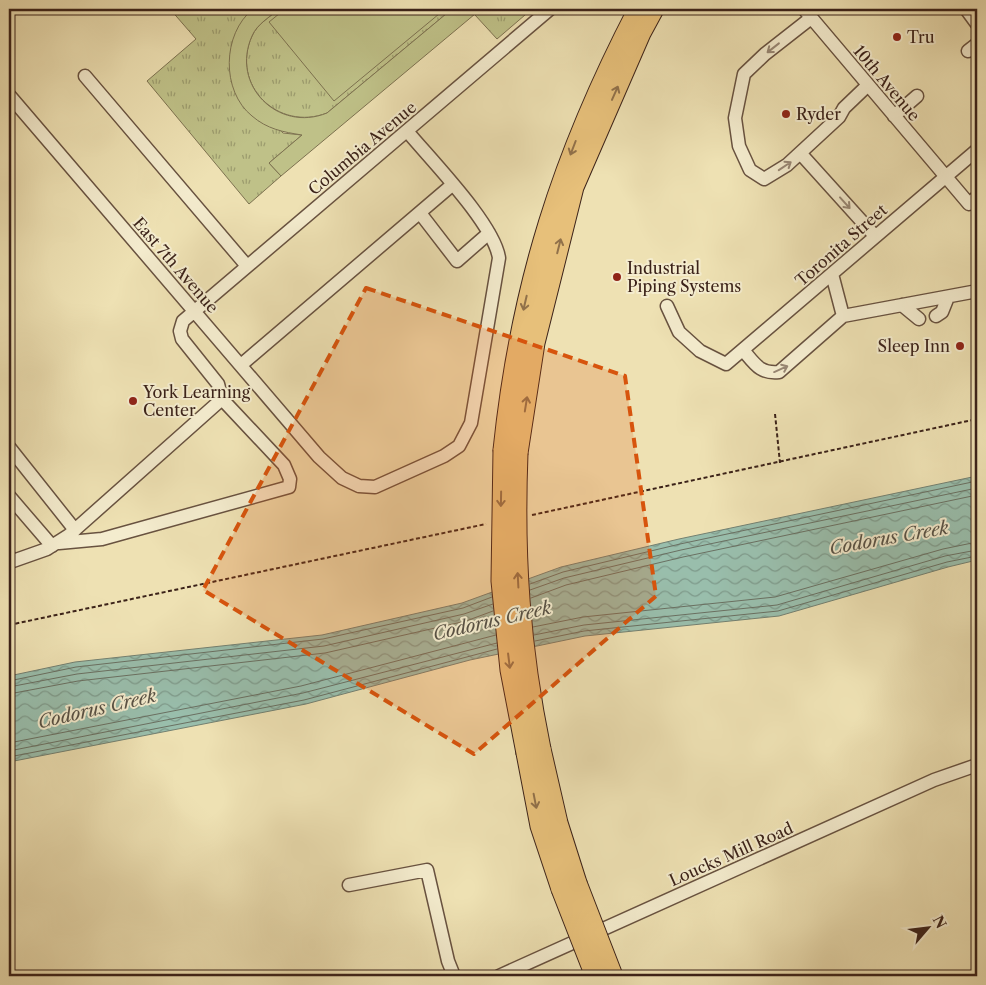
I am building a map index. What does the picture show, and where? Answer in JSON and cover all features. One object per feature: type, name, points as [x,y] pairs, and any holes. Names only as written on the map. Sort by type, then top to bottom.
[{"type":"highway","points":[[613,976],[540,826],[533,751],[510,670],[501,581],[511,452],[516,351],[541,242],[583,122],[638,9]]},
{"type":"highway","points":[[511,452],[535,343],[574,187],[641,33],[654,9]]},
{"type":"highway","points":[[569,886],[595,976]]},
{"type":"street","name":"Columbia Avenue","points":[[222,399],[218,384],[180,334],[183,321],[550,9]]},
{"type":"street","points":[[966,9],[977,24]]},
{"type":"street","points":[[808,13],[744,74],[735,118],[740,146],[750,170],[764,179],[787,165],[801,154],[867,86]]},
{"type":"street","name":"10th Avenue","points":[[808,13],[867,86],[969,204],[977,197]]},
{"type":"street","points":[[84,76],[247,266]]},
{"type":"street","name":"East 7th Avenue","points":[[9,95],[319,457],[342,478],[359,486],[375,487],[444,456],[459,446],[471,423],[498,258],[498,250],[489,233],[407,131]]},
{"type":"street","points":[[894,116],[917,96]]},
{"type":"street","name":"Toronita Street","points":[[667,306],[679,332],[700,351],[726,364],[977,150]]},
{"type":"street","points":[[801,154],[875,236]]},
{"type":"street","points":[[241,365],[452,185]]},
{"type":"street","points":[[420,213],[458,261],[489,233]]},
{"type":"street","points":[[832,274],[843,316]]},
{"type":"street","points":[[743,350],[760,370],[768,373],[779,372],[843,316],[972,292]]},
{"type":"street","points":[[936,316],[942,312],[948,297]]},
{"type":"street","points":[[902,305],[919,319]]},
{"type":"street","points":[[11,559],[55,545],[102,539],[289,487],[290,479],[284,465],[222,399],[75,530],[55,545]]},
{"type":"street","points":[[9,447],[75,530]]},
{"type":"street","points":[[9,496],[55,545]]},
{"type":"street","name":"Loucks Mill Road","points":[[500,976],[925,784],[977,765]]},
{"type":"street","points":[[349,885],[427,870],[448,961],[454,976]]},
{"type":"path","points":[[775,414],[780,463]]},
{"type":"highlighted area","points":[[366,288],[625,376],[656,596],[474,754],[203,590]]},
{"type":"green space","points":[[170,9],[253,9],[249,12],[231,82],[283,133],[302,135],[269,163],[281,176],[249,204],[147,81],[196,39]]},
{"type":"green space","points":[[253,9],[279,9],[260,24],[252,36],[247,54],[248,72],[253,87],[263,100],[276,110],[292,116],[309,117],[327,113],[452,9],[481,9],[281,176],[269,163],[302,135],[269,127],[252,116],[242,105],[235,92],[231,78],[229,62],[235,33]]},
{"type":"green space","points":[[279,9],[452,9],[327,113],[309,117],[292,116],[276,110],[263,100],[253,87],[248,71],[247,54],[254,32],[260,24]]},
{"type":"green space","points":[[285,9],[445,9],[334,101],[269,22]]},
{"type":"green space","points":[[481,9],[532,9],[497,39],[475,15]]},
{"type":"water","name":"Codorus Creek","points":[[977,476],[977,560],[779,616],[585,636],[470,660],[306,704],[9,762],[9,676],[75,662],[322,635],[462,603],[561,567],[679,539]]},
{"type":"place","name":"Tru","points":[[897,37]]},
{"type":"place","name":"Ryder","points":[[786,114]]},
{"type":"place","name":"Industrial Piping Systems","points":[[617,277]]},
{"type":"place","name":"Sleep Inn","points":[[960,346]]},
{"type":"place","name":"York Learning Center","points":[[133,401]]}]
